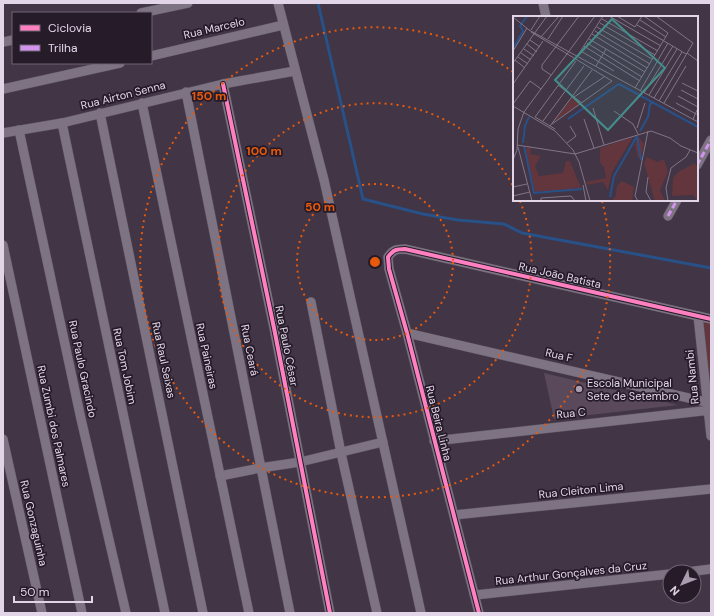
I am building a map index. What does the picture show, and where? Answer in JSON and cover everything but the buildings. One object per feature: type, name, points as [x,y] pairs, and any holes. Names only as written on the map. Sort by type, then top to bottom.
[{"type":"street","points":[[146,12],[188,3]]},
{"type":"street","points":[[278,3],[324,180],[421,613]]},
{"type":"street","points":[[543,3],[546,16]]},
{"type":"street","name":"Rua Marcelo","points":[[152,56],[283,24]]},
{"type":"street","points":[[3,89],[116,64]]},
{"type":"street","name":"Rua Airton Senna","points":[[3,134],[62,123],[223,84],[295,71]]},
{"type":"street","name":"Rua Paulo César","points":[[223,84],[274,328],[330,613]]},
{"type":"street","name":"Rua Ceará","points":[[186,92],[290,613]]},
{"type":"street","name":"Rua Paineiras","points":[[142,103],[249,613]]},
{"type":"street","name":"Rua Raul Seixas","points":[[100,113],[203,613]]},
{"type":"street","name":"Rua Tom Jobim","points":[[62,123],[165,613]]},
{"type":"street","name":"Rua Paulo Gracindo","points":[[19,130],[81,419],[126,613]]},
{"type":"street","points":[[698,162],[711,140]]},
{"type":"street","points":[[668,216],[676,201]]},
{"type":"street","name":"Rua Zumbi dos Palmares","points":[[3,245],[82,613]]},
{"type":"street","name":"Rua Joāo Batista","points":[[405,249],[711,319]]},
{"type":"street","name":"Rua Beira Linha","points":[[405,249],[393,250],[388,258],[389,269],[407,333],[479,613]]},
{"type":"street","points":[[312,302],[341,453],[377,613]]},
{"type":"street","name":"Rua Nambi","points":[[698,316],[711,436]]},
{"type":"street","name":"Rua F","points":[[407,333],[708,408]]},
{"type":"street","name":"Rua C","points":[[434,441],[708,408]]},
{"type":"street","name":"Rua Gonzaguinha","points":[[3,439],[42,613]]},
{"type":"street","points":[[220,476],[300,462],[383,442]]},
{"type":"street","name":"Rua Cleiton Lima","points":[[454,515],[711,489]]},
{"type":"street","name":"Rua Arthur Gonçalves da Cruz","points":[[475,595],[662,575]]},
{"type":"shaded area","points":[[700,317],[711,319],[711,407]]},
{"type":"waterway","points":[[318,3],[363,199],[423,214],[458,220],[504,224],[522,233],[711,268]]},
{"type":"marked path","points":[[698,163],[711,140]]},
{"type":"marked path","points":[[668,216],[676,201]]},
{"type":"cycle path","points":[[223,84],[274,328],[330,613]]},
{"type":"cycle path","points":[[479,613],[407,333],[389,269],[388,257],[395,250],[405,249],[711,319]]},
{"type":"place","name":"Escola Municipal Sete de Setembro","points":[[579,389]]}]
